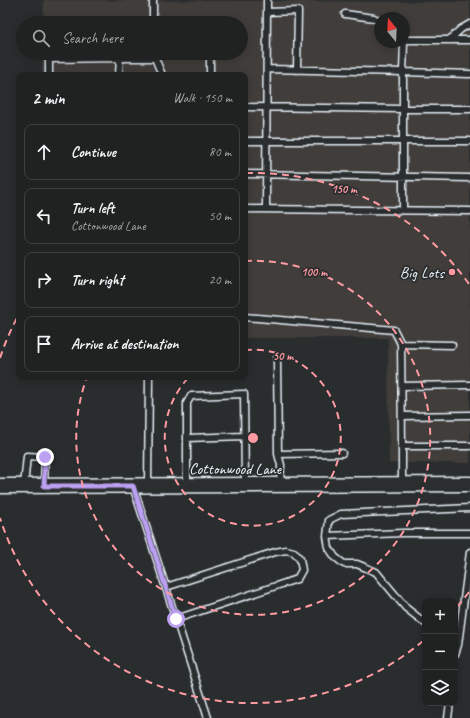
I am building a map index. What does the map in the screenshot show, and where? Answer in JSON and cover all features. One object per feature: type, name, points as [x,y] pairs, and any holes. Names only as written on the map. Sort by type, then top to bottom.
[{"type":"street","name":"Cottonwood Lane","points":[[0,486],[470,484]]},
{"type":"lane","points":[[152,0],[153,16]]},
{"type":"lane","points":[[266,209],[267,0]]},
{"type":"lane","points":[[267,12],[298,11],[297,70]]},
{"type":"lane","points":[[345,14],[374,18]]},
{"type":"lane","points":[[449,40],[461,29],[470,24]]},
{"type":"lane","points":[[410,41],[470,40]]},
{"type":"lane","points":[[403,210],[404,48]]},
{"type":"lane","points":[[49,60],[49,72]]},
{"type":"lane","points":[[120,60],[120,72]]},
{"type":"lane","points":[[156,60],[161,72]]},
{"type":"lane","points":[[210,60],[210,72]]},
{"type":"lane","points":[[267,69],[470,74]]},
{"type":"lane","points":[[248,107],[470,109]]},
{"type":"lane","points":[[248,141],[470,141]]},
{"type":"lane","points":[[248,174],[470,178]]},
{"type":"lane","points":[[248,209],[470,211]]},
{"type":"lane","points":[[248,317],[394,330],[401,344],[402,485]]},
{"type":"lane","points":[[401,344],[452,345]]},
{"type":"lane","points":[[277,359],[278,454],[281,465],[280,486]]},
{"type":"lane","points":[[148,486],[149,380]]},
{"type":"lane","points":[[402,386],[470,385]]},
{"type":"lane","points":[[187,486],[187,404],[191,396],[244,394],[245,486]]},
{"type":"lane","points":[[402,416],[470,415]]},
{"type":"lane","points":[[187,438],[244,436]]},
{"type":"lane","points":[[402,446],[470,446]]},
{"type":"lane","points":[[278,454],[342,453]]},
{"type":"lane","points":[[24,486],[27,456],[45,457],[44,486]]},
{"type":"lane","points":[[133,486],[208,718]]},
{"type":"lane","points":[[422,620],[401,603],[376,572],[357,564],[344,564],[335,557],[329,548],[327,536],[329,520],[341,514],[470,508]]},
{"type":"lane","points":[[327,536],[403,533],[470,533]]},
{"type":"lane","points":[[166,587],[275,552],[286,550],[294,552],[300,559],[302,570],[297,579],[176,619]]},
{"type":"lane","points":[[458,645],[470,552]]},
{"type":"lane","points":[[448,718],[450,706]]},
{"type":"shaded area","points":[[44,0],[470,2],[470,463],[389,463],[388,338],[248,338],[248,72],[42,72],[42,60],[248,60],[248,16],[43,16]]},
{"type":"place","name":"Big Lots","points":[[452,272]]},
{"type":"route","points":[[45,457],[44,486],[133,486],[176,619]]}]
